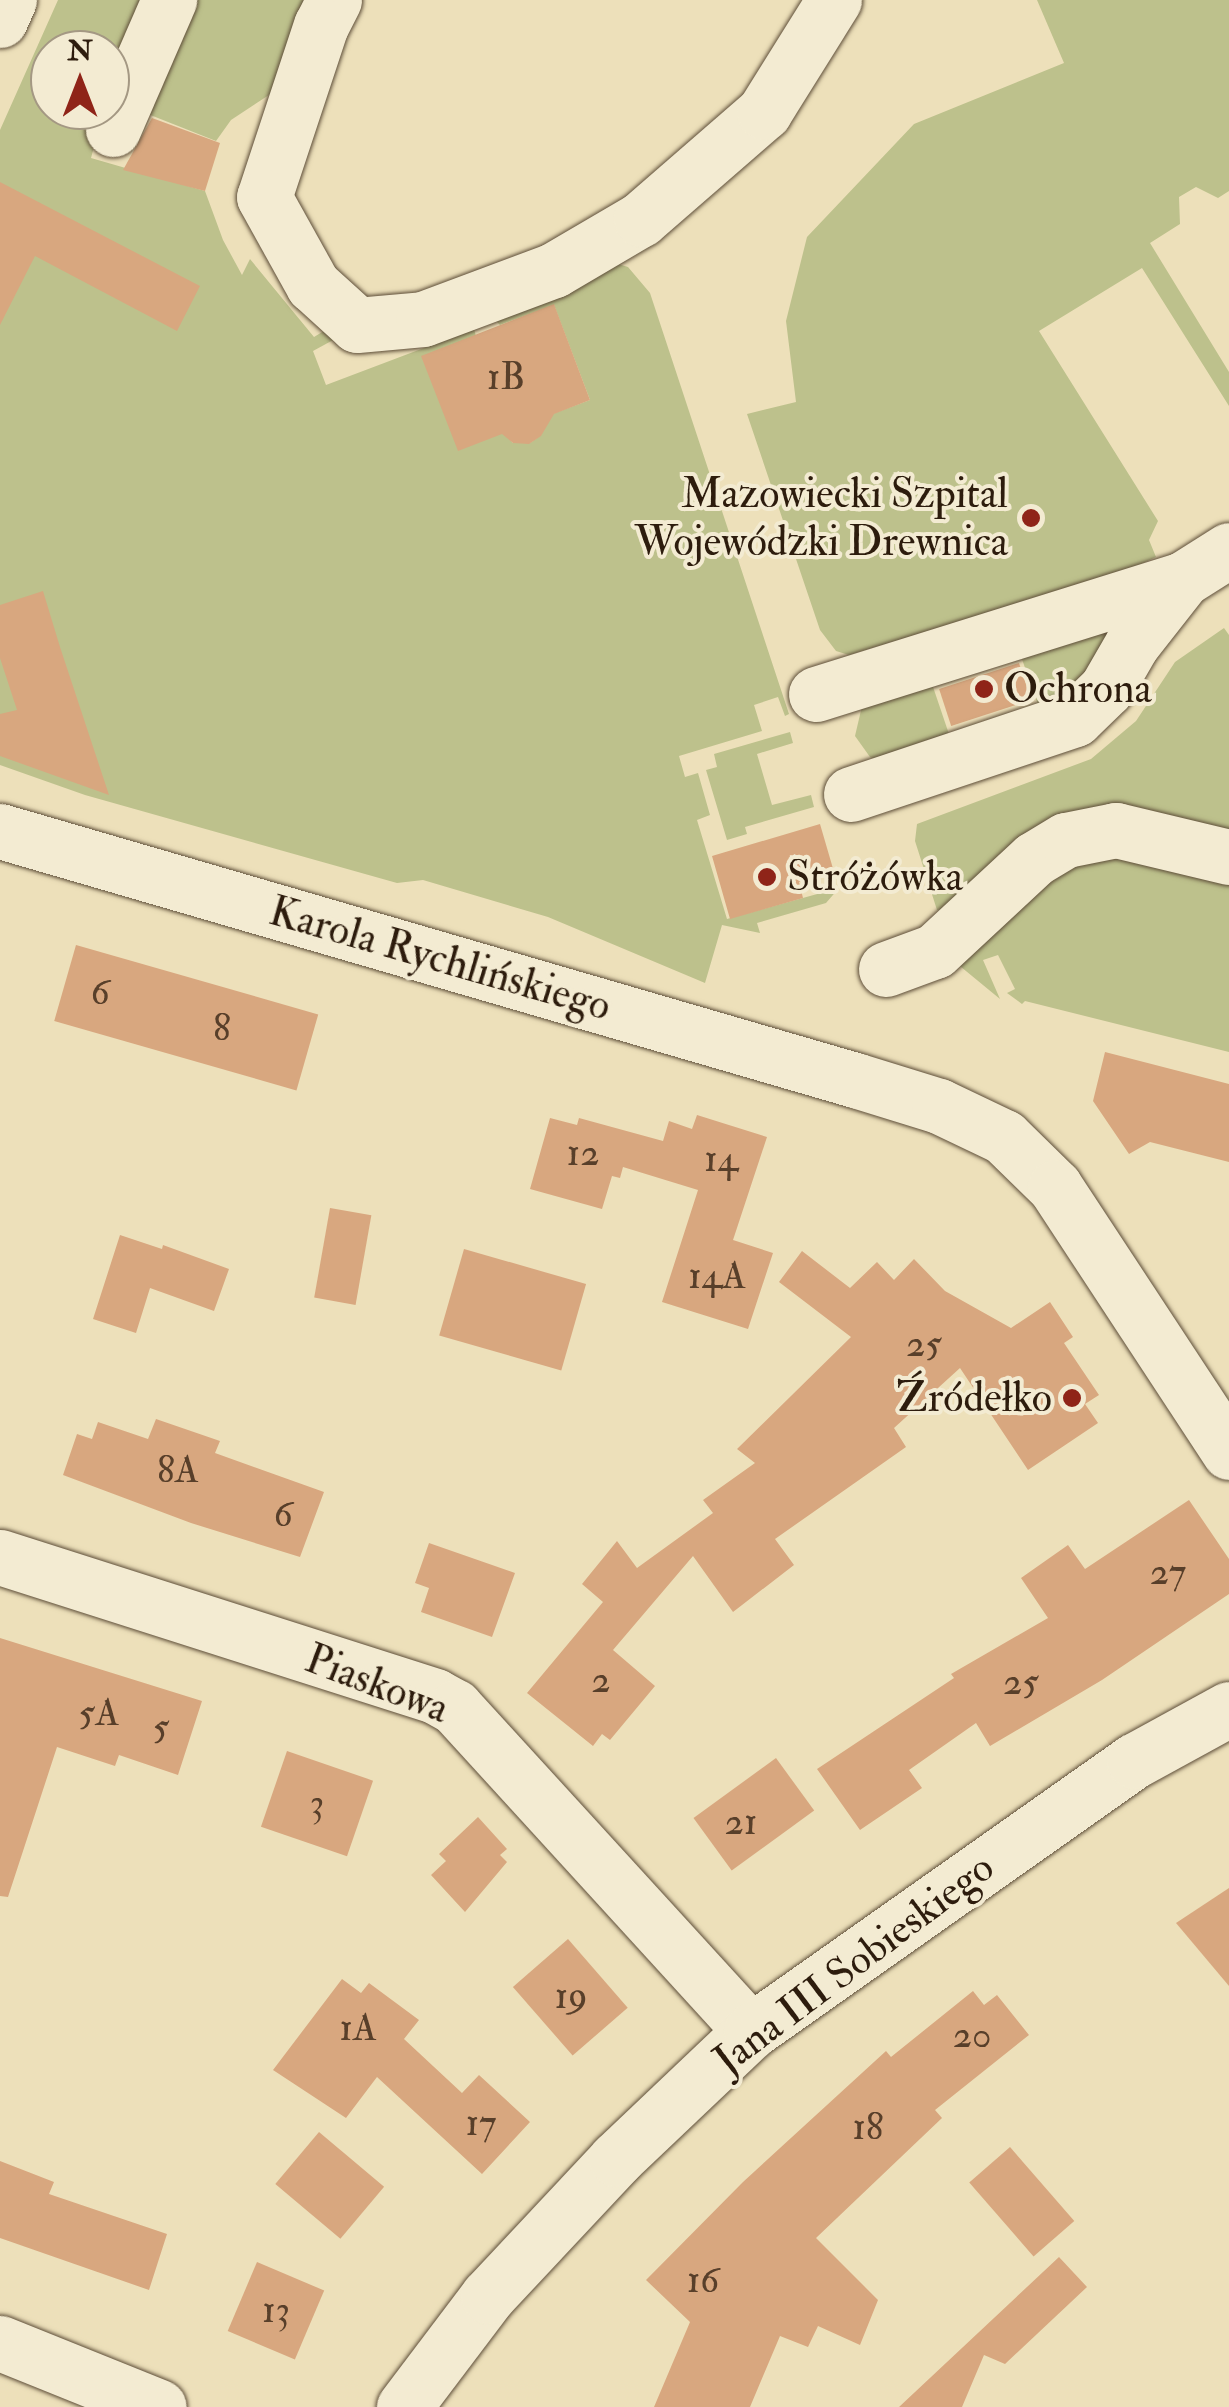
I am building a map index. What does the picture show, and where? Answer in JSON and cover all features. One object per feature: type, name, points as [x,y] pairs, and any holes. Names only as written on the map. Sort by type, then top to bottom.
[{"type":"street","points":[[0,20],[9,0]]},
{"type":"street","points":[[130,88],[169,0]]},
{"type":"street","points":[[334,0],[321,24],[264,197],[312,285],[358,325],[423,319],[522,282],[554,270],[641,219],[764,112],[834,0]]},
{"type":"street","points":[[816,694],[1184,579],[1229,550]]},
{"type":"street","points":[[851,794],[1075,719],[1106,689],[1132,644],[1184,579]]},
{"type":"street","name":"Karola Rychlińskiego","points":[[9,830],[855,1080],[938,1106],[1004,1137],[1056,1187],[1229,1452]]},
{"type":"street","points":[[886,969],[934,951],[1034,859],[1066,840],[1116,830],[1229,856]]},
{"type":"street","name":"Piaskowa","points":[[0,1557],[435,1696],[455,1707],[751,2031]]},
{"type":"street","name":"Jana III Sobieskiego","points":[[404,2407],[488,2296],[616,2159],[751,2031],[1134,1760],[1229,1709]]},
{"type":"street","points":[[0,2342],[159,2407]]},
{"type":"green space","points":[[58,0],[315,0],[269,95],[231,120],[216,141],[130,107],[130,30],[45,30]]},
{"type":"green space","points":[[1037,0],[1229,0],[1229,191],[1218,198],[1196,187],[1179,197],[1180,224],[1150,243],[1229,372],[1229,406],[1142,268],[1039,331],[1158,521],[1149,540],[1156,557],[1124,572],[849,655],[836,651],[820,630],[747,414],[796,402],[786,321],[807,237],[914,124],[1064,63]]},
{"type":"green space","points":[[30,63],[30,130],[99,130],[91,158],[205,191],[223,240],[242,275],[250,259],[314,337],[347,317],[357,327],[313,351],[326,385],[474,329],[503,433],[513,443],[530,443],[541,435],[544,417],[590,400],[554,305],[500,325],[494,319],[615,263],[628,267],[650,293],[789,714],[785,716],[778,697],[754,705],[762,731],[679,756],[685,777],[698,773],[710,815],[697,820],[727,919],[839,888],[826,903],[757,923],[760,933],[722,925],[705,983],[548,917],[423,880],[397,883],[85,795],[0,765],[0,130]]},
{"type":"green space","points":[[1114,622],[1098,665],[1041,713],[1018,648]]},
{"type":"green space","points":[[1224,628],[1229,635],[1229,838],[1132,815],[948,909],[937,910],[915,841],[917,824],[1091,759],[1136,721],[1175,662]]},
{"type":"green space","points":[[930,678],[952,743],[882,762],[870,757],[855,736],[862,706]]},
{"type":"green space","points":[[790,732],[793,743],[757,754],[772,805],[811,795],[814,807],[745,827],[747,834],[727,840],[706,770],[717,767],[714,754]]},
{"type":"green space","points":[[1112,853],[1229,878],[1229,1052],[1025,1001],[1022,1004],[1007,993],[1015,989],[998,955],[983,960],[1000,999],[955,962],[1045,876]]},
{"type":"building","points":[[152,118],[220,143],[205,191],[123,170]]},
{"type":"building","points":[[0,182],[200,286],[177,331],[35,256],[0,325]]},
{"type":"building","points":[[554,304],[590,400],[554,414],[541,436],[529,444],[513,443],[502,434],[458,451],[421,356]]},
{"type":"building","points":[[43,591],[109,795],[0,756],[0,714],[17,710],[0,658],[0,605]]},
{"type":"building","name":"Ochrona","points":[[1019,663],[1031,700],[951,726],[939,689]]},
{"type":"building","name":"Stróżówka","points":[[820,824],[834,872],[799,882],[803,898],[730,919],[712,856]]},
{"type":"building","points":[[76,945],[318,1014],[296,1090],[54,1021]]},
{"type":"building","points":[[1105,1052],[1229,1084],[1229,1162],[1150,1142],[1129,1154],[1093,1101]]},
{"type":"building","points":[[697,1115],[767,1137],[733,1240],[773,1253],[748,1329],[662,1302],[698,1190],[623,1167],[620,1178],[612,1176],[602,1209],[530,1189],[550,1118],[577,1125],[579,1118],[663,1141],[669,1121],[692,1129]]},
{"type":"building","points":[[330,1208],[371,1215],[356,1305],[314,1298]]},
{"type":"building","points":[[120,1235],[162,1249],[163,1245],[229,1269],[214,1311],[150,1288],[136,1333],[93,1319]]},
{"type":"building","points":[[464,1249],[586,1284],[561,1371],[439,1336]]},
{"type":"building","points":[[802,1251],[850,1288],[877,1262],[894,1280],[914,1259],[945,1291],[1011,1328],[1050,1302],[1073,1337],[1064,1343],[1099,1395],[1085,1404],[1098,1423],[1028,1470],[960,1368],[894,1428],[906,1447],[775,1539],[794,1565],[733,1612],[693,1556],[613,1650],[655,1686],[610,1740],[602,1734],[593,1746],[527,1693],[603,1602],[582,1584],[617,1541],[637,1568],[713,1513],[703,1500],[755,1463],[737,1449],[851,1337],[779,1282]]},
{"type":"building","points":[[156,1419],[220,1441],[215,1453],[324,1492],[300,1557],[191,1523],[63,1475],[77,1434],[92,1439],[98,1422],[148,1439]]},
{"type":"building","points":[[1189,1500],[1229,1559],[1229,1594],[1102,1680],[990,1746],[976,1723],[909,1770],[922,1788],[860,1830],[817,1769],[954,1678],[951,1674],[1048,1618],[1021,1578],[1068,1545],[1085,1569]]},
{"type":"building","points":[[429,1543],[515,1573],[492,1637],[421,1612],[429,1588],[415,1583]]},
{"type":"building","points":[[0,1638],[202,1701],[178,1775],[119,1755],[115,1766],[57,1747],[8,1897],[0,1896]]},
{"type":"building","points":[[287,1751],[373,1781],[347,1856],[261,1827]]},
{"type":"building","points":[[776,1758],[814,1811],[732,1871],[693,1818]]},
{"type":"building","points":[[478,1817],[507,1849],[500,1855],[507,1862],[465,1912],[431,1875],[446,1861],[439,1854]]},
{"type":"building","points":[[1229,1888],[1229,1986],[1176,1923]]},
{"type":"building","points":[[568,1939],[628,2008],[573,2056],[513,1987]]},
{"type":"building","points":[[342,1979],[361,1993],[369,1983],[419,2020],[404,2039],[462,2093],[479,2075],[530,2122],[482,2174],[377,2077],[346,2118],[273,2070]]},
{"type":"building","points":[[973,1991],[984,2005],[997,1995],[1029,2035],[935,2110],[942,2118],[816,2238],[878,2300],[860,2345],[818,2326],[808,2347],[780,2336],[750,2407],[654,2407],[690,2322],[646,2280],[743,2182],[886,2051],[891,2057]]},
{"type":"building","points":[[319,2132],[384,2187],[340,2239],[275,2184]]},
{"type":"building","points":[[1010,2147],[1074,2221],[1034,2256],[969,2182]]},
{"type":"building","points":[[0,2161],[54,2182],[49,2194],[167,2234],[149,2290],[0,2238]]},
{"type":"building","points":[[1059,2257],[1087,2287],[1005,2364],[984,2355],[962,2407],[899,2407]]},
{"type":"building","points":[[257,2262],[324,2291],[295,2360],[228,2331]]},
{"type":"place","name":"Mazowiecki Szpital Wojewódzki Drewnica","points":[[1031,518]]},
{"type":"place","name":"Ochrona","points":[[984,689]]},
{"type":"place","name":"Stróżówka","points":[[767,877]]},
{"type":"place","name":"Źródełko","points":[[1072,1398]]}]
